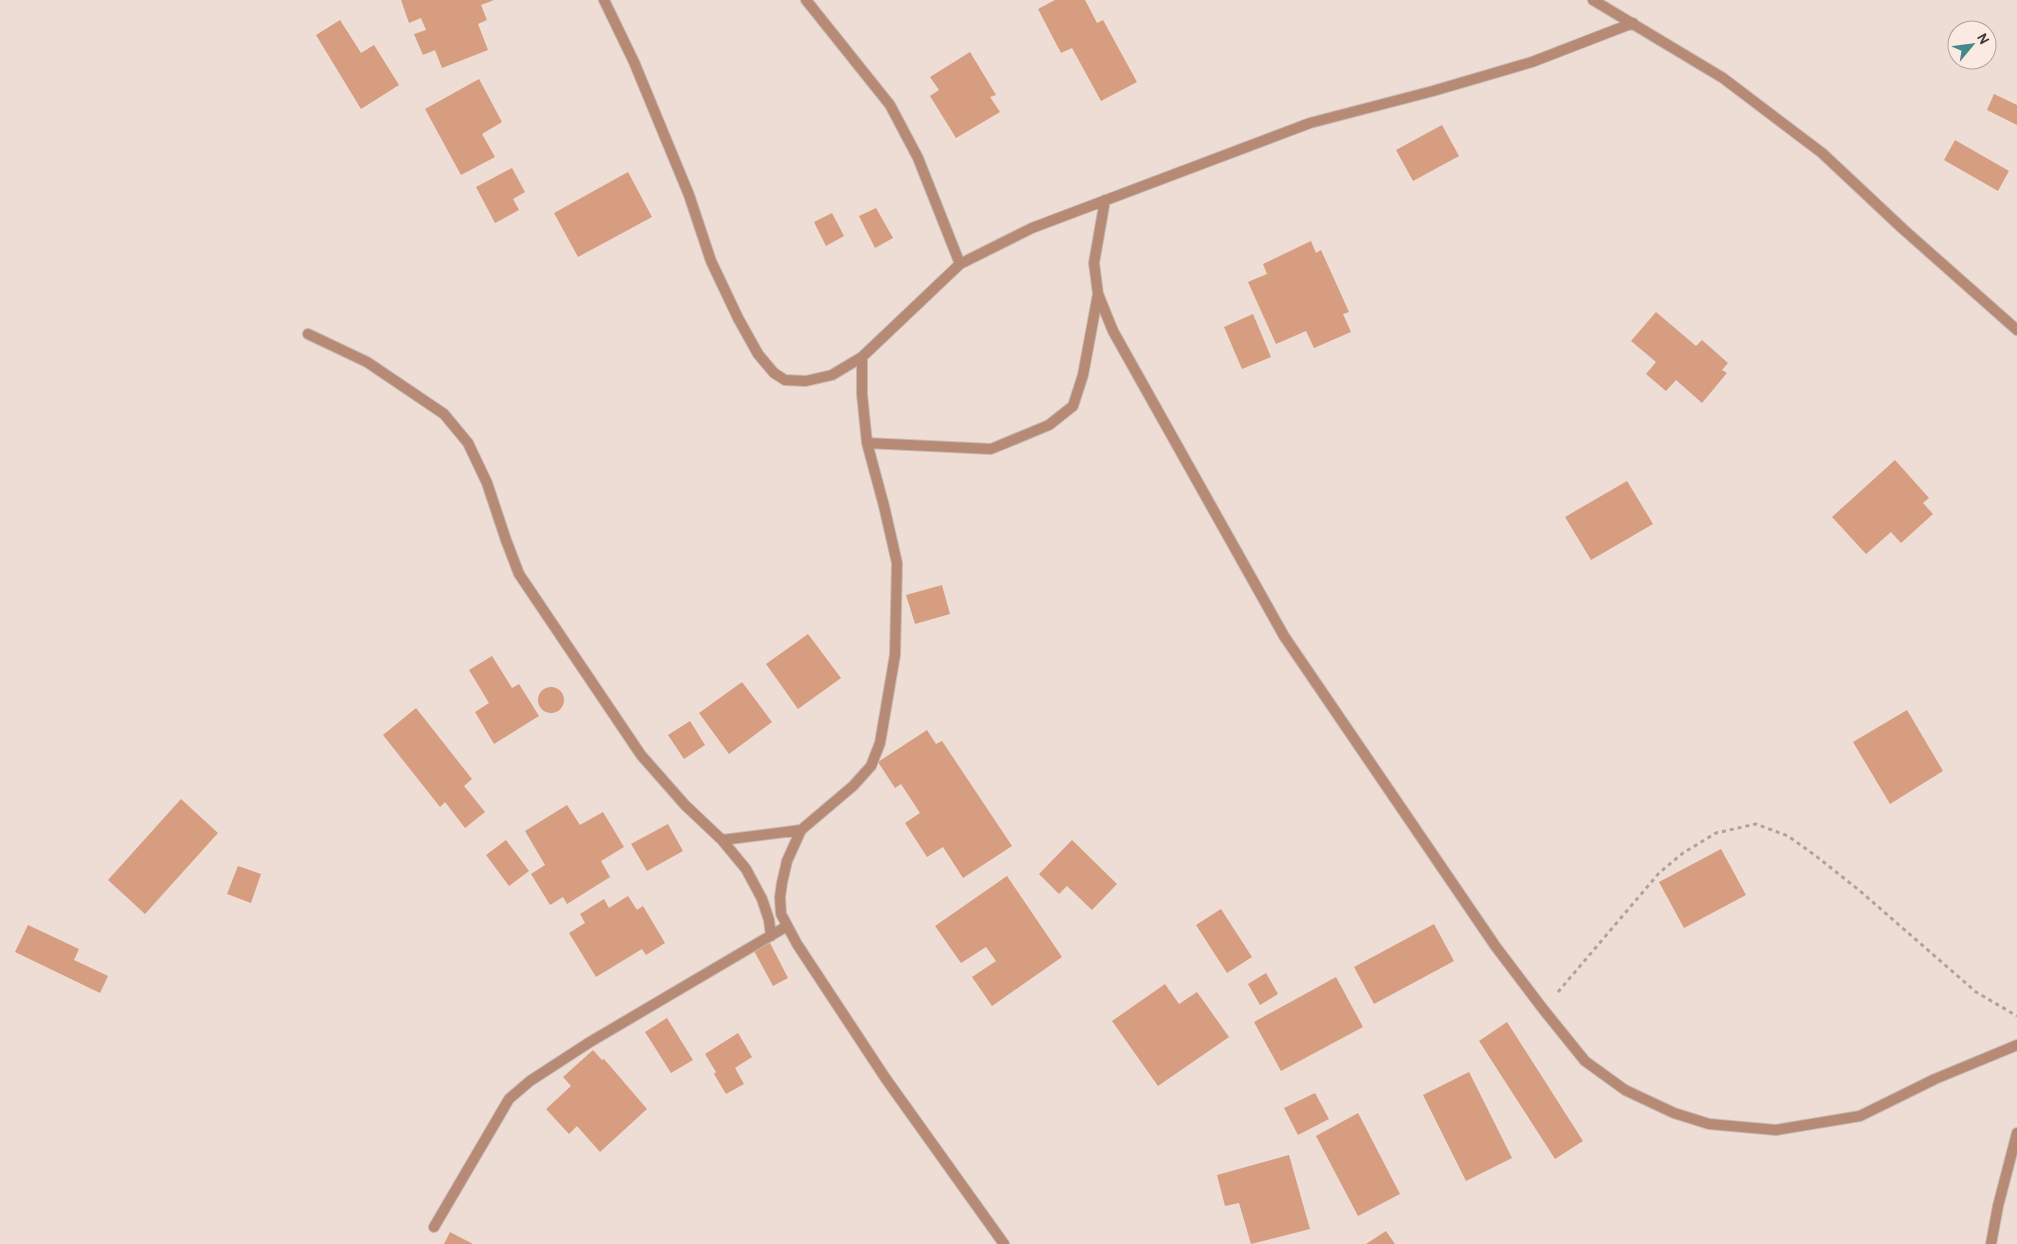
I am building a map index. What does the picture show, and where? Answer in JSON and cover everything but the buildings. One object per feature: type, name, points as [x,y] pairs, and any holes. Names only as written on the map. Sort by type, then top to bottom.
[{"type":"street","points":[[604,0],[634,62],[689,196],[711,261],[738,318],[758,354],[774,373],[785,380],[799,381],[832,375],[862,357],[960,264],[1032,228],[1310,123],[1433,91],[1532,62],[1633,23]]},
{"type":"street","points":[[806,0],[890,105],[918,158],[960,264]]},
{"type":"street","points":[[1593,0],[1723,78],[1822,153],[1903,229],[2017,330]]},
{"type":"street","points":[[1105,200],[1094,263],[1098,294],[1113,331],[1284,636],[1496,947],[1585,1061],[1625,1090],[1674,1112],[1709,1124],[1776,1130],[1860,1116],[1935,1079],[2017,1045]]},
{"type":"street","points":[[867,443],[991,450],[1049,425],[1073,406],[1083,375],[1098,294]]},
{"type":"street","points":[[308,334],[367,362],[444,414],[468,443],[487,483],[519,574],[641,755],[685,805],[722,840],[746,869],[762,899],[769,920],[771,936]]},
{"type":"street","points":[[862,357],[862,394],[867,443],[897,563],[895,655],[886,716],[880,743],[871,766],[853,786],[801,830],[787,861],[781,890],[782,914],[787,926],[886,1078],[1004,1244]]},
{"type":"street","points":[[722,840],[801,830]]},
{"type":"street","points":[[434,1227],[509,1099],[516,1093],[590,1042],[787,926]]},
{"type":"street","points":[[1991,1244],[1998,1206],[2017,1133]]},
{"type":"path","points":[[1543,1009],[1659,873],[1683,853],[1716,833],[1756,824],[1788,836],[1816,856],[1860,891],[1976,992],[2017,1016]]}]
